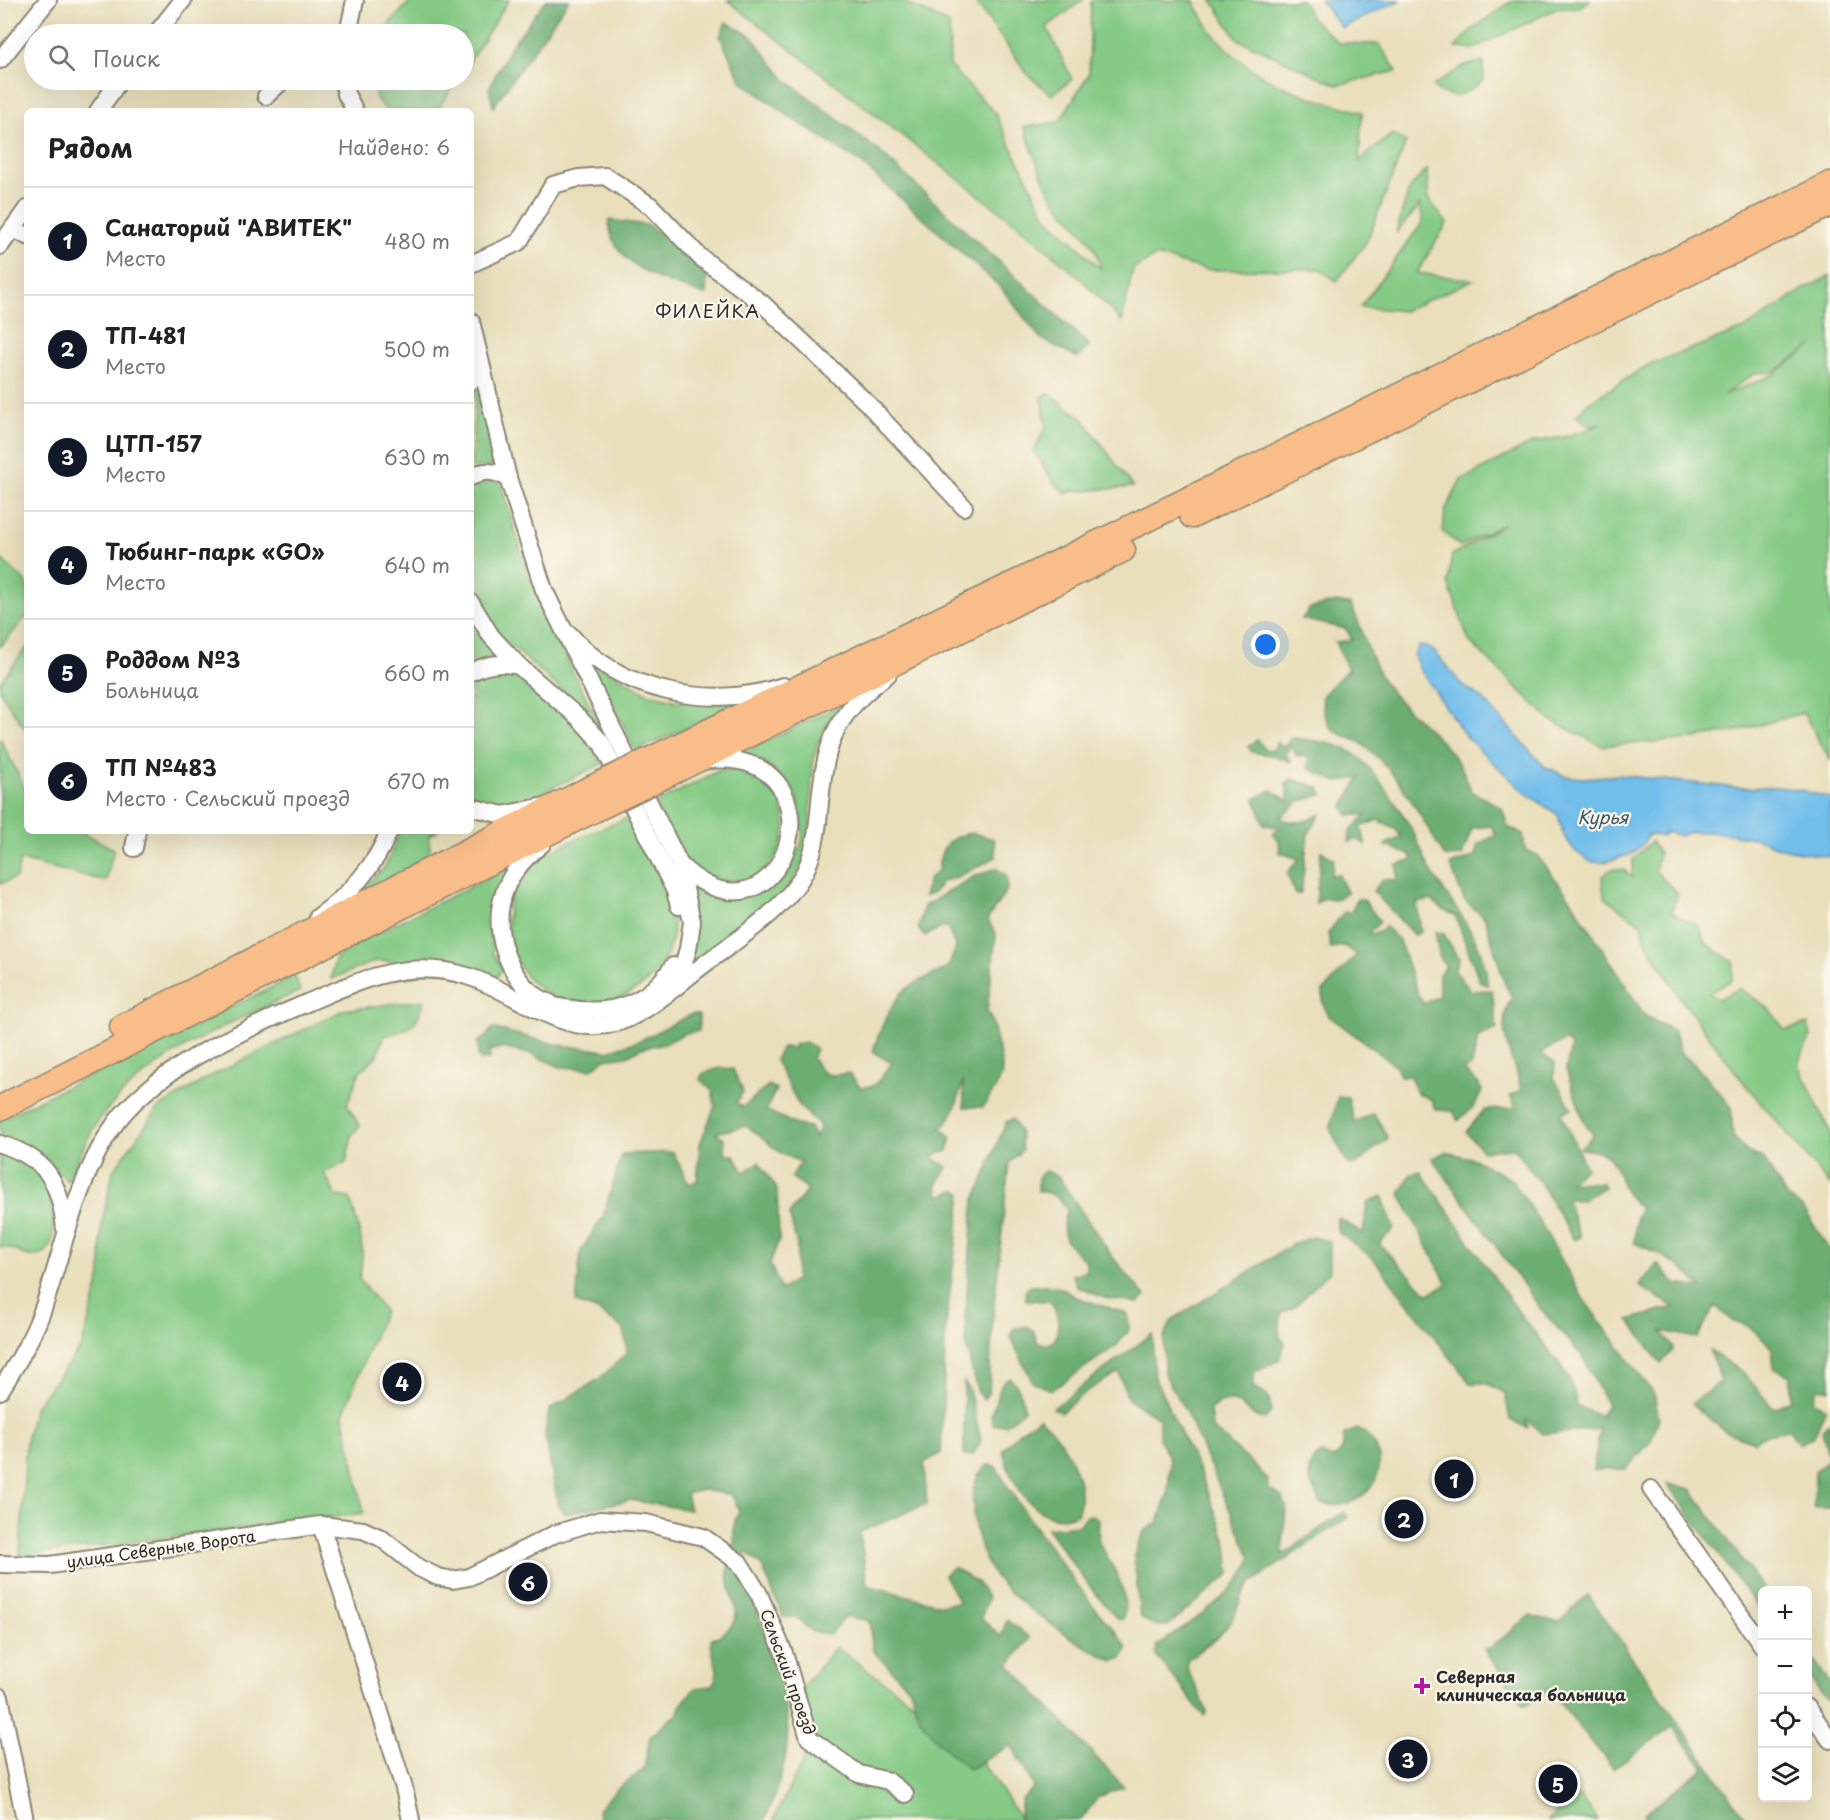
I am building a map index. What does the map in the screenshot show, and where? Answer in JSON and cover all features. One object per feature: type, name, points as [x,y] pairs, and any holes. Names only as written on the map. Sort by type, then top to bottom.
[{"type":"highway","points":[[682,760],[849,663],[1830,184]]},
{"type":"highway","points":[[0,1090],[282,944],[928,646],[1830,204]]},
{"type":"highway","points":[[0,1107],[566,812]]},
{"type":"street","points":[[29,24],[48,0]]},
{"type":"street","points":[[164,24],[183,0]]},
{"type":"street","points":[[350,24],[355,0]]},
{"type":"street","points":[[0,60],[24,30]]},
{"type":"street","points":[[100,108],[113,90]]},
{"type":"street","points":[[266,96],[272,90]]},
{"type":"street","points":[[344,90],[353,108]]},
{"type":"street","points":[[474,263],[519,242],[554,185],[579,178],[605,176],[651,206],[700,257],[763,304],[867,404],[964,507]]},
{"type":"street","points":[[0,246],[20,232]]},
{"type":"street","points":[[474,334],[522,527],[556,618],[680,865],[692,922],[688,949],[681,972],[663,998]]},
{"type":"street","points":[[474,475],[482,471],[496,472],[508,478]]},
{"type":"street","points":[[474,608],[491,636],[519,666],[579,718],[601,742],[675,891],[683,919],[678,958],[664,979],[639,998],[618,1007],[594,1012],[571,1011],[504,993]]},
{"type":"street","points":[[556,618],[584,650],[615,671],[639,682],[692,695],[739,696],[769,691],[849,663]]},
{"type":"street","points":[[0,1391],[37,1325],[93,1160],[112,1127],[166,1077],[214,1046],[338,989],[389,971],[448,972],[466,976],[556,1019],[578,1025],[608,1025],[635,1016],[663,998],[748,933],[794,889],[806,869],[814,846],[822,777],[834,732],[851,707],[874,685],[928,646]]},
{"type":"street","points":[[474,670],[483,666],[497,664],[519,666]]},
{"type":"street","points":[[680,865],[696,880],[714,888],[740,890],[753,887],[778,868],[789,843],[791,826],[787,800],[781,788],[765,772],[753,766],[724,760],[682,760]]},
{"type":"street","points":[[474,808],[503,814],[566,812]]},
{"type":"street","points":[[566,812],[517,868],[503,895],[500,923],[505,951],[526,989],[541,999],[571,1011]]},
{"type":"street","points":[[134,848],[136,834]]},
{"type":"street","points":[[282,944],[337,904],[373,860],[387,834]]},
{"type":"street","points":[[0,1144],[32,1158],[46,1169],[59,1193],[66,1237]]},
{"type":"street","points":[[1651,1489],[1758,1640]]},
{"type":"street","name":"Сельский проезд","points":[[321,1525],[363,1530],[381,1538],[419,1569],[453,1580],[469,1577],[555,1534],[600,1520],[646,1523],[703,1537],[739,1562],[759,1594],[784,1653],[809,1738],[859,1774],[888,1781],[905,1794]]},
{"type":"street","points":[[321,1525],[404,1788],[411,1820]]},
{"type":"street","name":"улица Северные Ворота","points":[[0,1564],[50,1565],[321,1525]]},
{"type":"street","points":[[0,1697],[25,1820]]},
{"type":"street","points":[[1812,1714],[1830,1740]]},
{"type":"green space","points":[[411,0],[509,0],[474,54],[474,24],[389,24]]},
{"type":"green space","points":[[546,0],[569,0],[493,107],[489,88],[509,49]]},
{"type":"green space","points":[[727,0],[901,0],[949,24],[950,66],[995,113],[1045,215],[1101,269],[1093,247],[1048,189],[1024,127],[1059,122],[1089,74],[1091,0],[1193,0],[1212,32],[1230,52],[1247,66],[1264,77],[1301,94],[1362,112],[1359,161],[1392,134],[1406,142],[1367,241],[1337,281],[1319,269],[1208,270],[1156,256],[1133,269],[1122,322],[1080,278],[1019,226]]},
{"type":"green space","points":[[974,0],[1083,0],[1047,27],[1072,79],[1052,95],[1029,76]]},
{"type":"green space","points":[[1212,0],[1302,0],[1311,18],[1339,43],[1379,44],[1397,71],[1337,85],[1237,39]]},
{"type":"green space","points":[[1513,0],[1590,0],[1579,7],[1556,9],[1473,49],[1455,48],[1470,31]]},
{"type":"green space","points":[[726,22],[750,35],[786,80],[878,150],[1089,345],[1078,358],[1040,338],[1002,289],[861,163],[790,117],[742,82],[720,37]]},
{"type":"green space","points":[[1483,62],[1484,80],[1471,90],[1452,96],[1439,92],[1432,86],[1465,65]]},
{"type":"green space","points":[[375,90],[451,90],[439,108],[384,108],[376,99]]},
{"type":"green space","points":[[1427,169],[1428,199],[1447,223],[1417,273],[1473,280],[1404,311],[1360,307],[1423,222],[1420,205],[1396,233],[1409,189]]},
{"type":"green space","points":[[609,220],[648,225],[707,272],[706,295],[659,279],[630,261],[619,250],[612,236]]},
{"type":"green space","points":[[1830,276],[1830,760],[1803,713],[1733,732],[1680,740],[1602,746],[1550,720],[1469,641],[1448,583],[1452,555],[1504,524],[1460,546],[1443,532],[1445,511],[1461,480],[1534,442],[1564,437],[1603,424],[1591,426],[1576,416],[1586,404],[1648,365],[1744,329],[1804,289]],"holes":[[[1814,344],[1775,374],[1724,395],[1755,373],[1774,372]]]},
{"type":"green space","points":[[477,364],[499,465],[474,468]]},
{"type":"green space","points":[[1049,393],[1083,419],[1133,487],[1065,492],[1054,483],[1034,451],[1046,426],[1042,397]]},
{"type":"green space","points":[[484,479],[493,479],[501,484],[527,571],[550,628],[617,757],[585,711],[498,634],[483,613],[474,585],[474,484]]},
{"type":"green space","points":[[0,558],[24,580],[24,619],[0,647]]},
{"type":"green space","points":[[1336,602],[1351,605],[1375,666],[1386,685],[1456,759],[1471,791],[1502,808],[1508,827],[1523,834],[1525,849],[1537,855],[1570,898],[1645,1016],[1675,1031],[1680,1052],[1695,1065],[1731,1106],[1733,1136],[1747,1152],[1763,1158],[1787,1197],[1804,1209],[1830,1251],[1830,1390],[1818,1388],[1813,1402],[1826,1408],[1814,1436],[1799,1444],[1789,1430],[1767,1434],[1754,1442],[1726,1432],[1692,1404],[1721,1381],[1710,1351],[1743,1372],[1773,1408],[1791,1400],[1791,1376],[1774,1369],[1772,1348],[1750,1327],[1732,1320],[1715,1306],[1697,1338],[1661,1331],[1674,1348],[1661,1364],[1629,1320],[1674,1307],[1639,1286],[1657,1264],[1676,1284],[1702,1288],[1671,1261],[1634,1243],[1636,1218],[1641,1208],[1628,1195],[1609,1158],[1604,1154],[1580,1148],[1593,1135],[1583,1119],[1566,1069],[1571,1047],[1566,1040],[1540,1053],[1555,1063],[1554,1078],[1572,1109],[1561,1113],[1586,1168],[1569,1182],[1602,1183],[1604,1187],[1582,1200],[1566,1199],[1580,1237],[1574,1240],[1540,1182],[1514,1148],[1483,1151],[1466,1132],[1484,1110],[1516,1108],[1510,1096],[1521,1089],[1505,1032],[1504,1020],[1512,998],[1505,984],[1485,918],[1464,900],[1450,865],[1476,856],[1478,844],[1496,835],[1491,826],[1472,828],[1462,856],[1445,857],[1408,795],[1386,766],[1359,742],[1340,734],[1330,726],[1324,712],[1322,696],[1348,669],[1335,642],[1352,640],[1346,629],[1302,619],[1309,609]]},
{"type":"green space","points":[[474,629],[498,656],[474,662]]},
{"type":"green space","points":[[24,651],[24,728],[0,692],[0,682]]},
{"type":"green space","points":[[581,655],[647,693],[677,701],[748,701],[635,751],[619,715]]},
{"type":"green space","points":[[512,670],[563,712],[587,738],[604,763],[518,804],[493,807],[474,795],[474,677]]},
{"type":"green space","points":[[846,702],[825,727],[817,746],[813,763],[809,836],[799,870],[779,897],[764,911],[687,971],[690,886],[707,894],[724,898],[741,897],[758,892],[773,884],[785,872],[796,857],[802,840],[800,809],[793,790],[763,763],[743,753]]},
{"type":"green space","points":[[0,738],[24,787],[24,834],[85,834],[114,849],[106,881],[20,860],[16,878],[0,884]]},
{"type":"green space","points":[[1291,738],[1326,742],[1342,747],[1357,756],[1372,771],[1405,819],[1431,871],[1467,925],[1482,954],[1487,985],[1480,982],[1455,915],[1443,910],[1431,900],[1417,903],[1421,932],[1414,935],[1373,891],[1383,879],[1397,880],[1397,865],[1410,861],[1412,856],[1385,845],[1401,837],[1395,828],[1378,820],[1361,827],[1366,845],[1357,839],[1349,842],[1350,831],[1366,815],[1348,815],[1343,806],[1360,777],[1337,782],[1308,768],[1309,757],[1297,756],[1291,745],[1286,755],[1292,762],[1276,756],[1252,752],[1248,747],[1257,740],[1265,749],[1273,750],[1277,742],[1284,748]]},
{"type":"green space","points":[[741,769],[755,772],[773,789],[783,808],[785,828],[781,847],[771,863],[757,874],[739,881],[720,880],[699,871],[684,861],[672,841],[656,803],[720,770]]},
{"type":"green space","points":[[1291,779],[1318,787],[1323,794],[1299,802],[1280,818],[1301,822],[1321,814],[1308,834],[1301,894],[1295,894],[1287,873],[1299,859],[1280,853],[1279,840],[1272,834],[1280,828],[1264,824],[1255,799],[1271,790],[1289,801],[1286,783]]},
{"type":"green space","points":[[632,816],[666,887],[673,928],[666,956],[659,968],[639,987],[602,1006],[589,1007],[564,1001],[552,996],[532,982],[517,962],[509,936],[508,920],[509,904],[514,890],[521,876],[542,857],[572,841]]},
{"type":"green space","points":[[972,833],[994,839],[996,857],[961,875],[942,881],[934,893],[924,897],[929,878],[938,871],[946,844],[956,837]]},
{"type":"green space","points":[[399,834],[432,834],[428,836],[431,854],[400,873],[358,893],[385,867]]},
{"type":"green space","points":[[1651,842],[1659,853],[1655,871],[1678,894],[1671,912],[1700,927],[1704,942],[1734,962],[1732,980],[1708,993],[1718,999],[1740,988],[1769,1009],[1785,1030],[1808,1024],[1811,1036],[1798,1064],[1830,1132],[1830,1185],[1740,1078],[1681,999],[1647,944],[1641,924],[1604,897],[1602,876],[1612,869],[1624,870],[1632,878],[1633,859]]},
{"type":"green space","points":[[1321,851],[1334,859],[1331,876],[1338,874],[1347,892],[1337,899],[1324,898],[1316,903]]},
{"type":"green space","points":[[511,867],[493,897],[490,920],[493,954],[503,968],[496,978],[460,966],[376,961],[331,979],[335,960],[351,945]]},
{"type":"green space","points":[[996,868],[1007,876],[1008,888],[987,920],[996,933],[987,1011],[994,1028],[1002,1074],[983,1107],[964,1107],[963,1081],[956,1106],[945,1126],[940,1127],[951,1137],[948,1151],[931,1156],[947,1167],[937,1185],[939,1196],[956,1190],[962,1193],[946,1325],[941,1453],[924,1463],[927,1504],[860,1532],[867,1585],[942,1605],[959,1602],[944,1575],[953,1567],[977,1582],[988,1598],[981,1618],[1001,1637],[1007,1620],[1030,1638],[1009,1665],[1124,1787],[1098,1797],[1081,1820],[1019,1820],[1022,1799],[1034,1787],[1011,1745],[969,1769],[939,1743],[919,1717],[910,1689],[873,1651],[869,1621],[845,1616],[831,1634],[812,1632],[795,1617],[783,1617],[762,1566],[746,1552],[738,1567],[768,1642],[780,1682],[788,1733],[785,1759],[765,1820],[599,1820],[598,1809],[617,1789],[644,1769],[650,1736],[677,1715],[680,1706],[695,1688],[712,1686],[715,1680],[717,1669],[711,1640],[732,1625],[736,1610],[728,1570],[734,1547],[734,1525],[739,1511],[732,1495],[703,1490],[686,1494],[690,1510],[630,1500],[565,1514],[558,1505],[545,1435],[549,1410],[599,1379],[627,1353],[624,1329],[596,1310],[576,1303],[581,1250],[603,1217],[622,1154],[673,1152],[689,1184],[697,1181],[700,1144],[715,1106],[712,1089],[700,1080],[702,1074],[720,1068],[733,1069],[743,1092],[736,1103],[743,1107],[769,1085],[776,1089],[766,1110],[796,1125],[810,1127],[815,1138],[820,1125],[800,1107],[775,1060],[782,1047],[793,1048],[795,1044],[806,1042],[816,1049],[812,1058],[823,1072],[831,1075],[849,1073],[861,1088],[875,1085],[892,1063],[873,1052],[882,1026],[892,1007],[909,987],[948,968],[956,947],[946,926],[924,936],[918,928],[924,906],[973,877]],"holes":[[[747,1126],[782,1154],[801,1162],[791,1177],[808,1189],[789,1214],[797,1244],[796,1279],[781,1290],[770,1263],[779,1240],[777,1189],[759,1162],[744,1172],[734,1155],[726,1155],[724,1139],[716,1133]]]},
{"type":"green space","points":[[1357,899],[1364,900],[1380,922],[1369,933],[1373,935],[1385,927],[1399,940],[1418,995],[1424,1004],[1439,996],[1439,974],[1446,966],[1440,960],[1435,931],[1444,934],[1459,959],[1454,970],[1471,991],[1492,990],[1497,1029],[1478,1037],[1472,1065],[1464,1071],[1478,1083],[1482,1091],[1475,1105],[1458,1121],[1453,1111],[1435,1110],[1432,1100],[1417,1093],[1410,1076],[1400,1076],[1396,1066],[1329,1016],[1323,1004],[1323,991],[1357,954],[1344,946],[1330,948],[1328,933],[1344,912],[1351,912]]},
{"type":"green space","points":[[295,976],[300,991],[193,1042],[144,1075],[122,1094],[97,1123],[67,1181],[38,1152],[21,1142],[0,1137],[0,1119]]},
{"type":"green space","points":[[424,1000],[415,1022],[406,1030],[384,1036],[377,1056],[360,1071],[347,1105],[360,1126],[352,1135],[346,1163],[324,1172],[336,1196],[350,1198],[362,1248],[359,1279],[384,1311],[343,1414],[364,1513],[20,1556],[26,1442],[34,1408],[82,1346],[101,1275],[101,1228],[113,1171],[158,1108],[211,1076],[343,1010]]},
{"type":"green space","points":[[692,1014],[699,1015],[699,1031],[685,1033],[665,1044],[641,1048],[627,1056],[605,1059],[591,1069],[560,1067],[531,1054],[501,1048],[489,1051],[490,1059],[481,1060],[478,1057],[478,1042],[486,1037],[492,1028],[560,1045],[608,1051],[641,1040]]},
{"type":"green space","points":[[1338,1096],[1348,1097],[1354,1122],[1374,1113],[1388,1138],[1356,1165],[1348,1164],[1330,1129]]},
{"type":"green space","points":[[1013,1119],[1020,1133],[1022,1150],[1009,1163],[992,1325],[989,1391],[984,1399],[978,1393],[967,1350],[965,1318],[974,1201],[1007,1121]]},
{"type":"green space","points":[[0,1149],[19,1156],[48,1181],[53,1227],[52,1239],[49,1248],[41,1254],[30,1256],[0,1247]]},
{"type":"green space","points":[[1446,1152],[1474,1159],[1512,1180],[1543,1227],[1584,1300],[1654,1394],[1659,1418],[1651,1441],[1626,1469],[1593,1470],[1600,1429],[1543,1434],[1526,1420],[1528,1428],[1510,1420],[1505,1393],[1486,1383],[1470,1383],[1373,1258],[1338,1232],[1338,1218],[1363,1233],[1367,1203],[1382,1196],[1394,1228],[1379,1244],[1428,1294],[1447,1284],[1400,1194],[1410,1175],[1420,1171],[1520,1314],[1555,1357],[1569,1380],[1577,1406],[1600,1416],[1607,1405],[1582,1356],[1541,1309],[1432,1158]]},
{"type":"green space","points":[[1045,1171],[1057,1175],[1111,1255],[1145,1296],[1138,1303],[1104,1298],[1077,1286],[1072,1274],[1086,1272],[1086,1261],[1069,1245],[1066,1239],[1063,1226],[1067,1210],[1065,1206],[1056,1196],[1038,1191],[1038,1177]]},
{"type":"green space","points":[[1313,1237],[1330,1241],[1330,1271],[1293,1308],[1281,1313],[1279,1336],[1285,1343],[1279,1360],[1254,1372],[1254,1387],[1269,1397],[1271,1412],[1265,1419],[1256,1417],[1235,1401],[1221,1403],[1210,1409],[1212,1428],[1265,1477],[1269,1490],[1282,1496],[1286,1506],[1282,1555],[1344,1512],[1348,1517],[1251,1583],[1244,1592],[1227,1627],[1187,1660],[1187,1668],[1207,1711],[1204,1716],[1156,1655],[1157,1646],[1224,1596],[1236,1584],[1251,1558],[1187,1414],[1164,1373],[1164,1337],[1172,1320],[1295,1243]]},
{"type":"green space","points":[[1044,1285],[1061,1288],[1076,1297],[1128,1314],[1129,1330],[1116,1346],[1052,1390],[1033,1383],[1011,1338],[1013,1329],[1027,1326],[1033,1330],[1038,1343],[1047,1345],[1054,1341],[1058,1321],[1056,1311],[1050,1301],[1026,1300],[1025,1291],[1031,1286]]},
{"type":"green space","points":[[1152,1334],[1154,1377],[1200,1473],[1219,1521],[1227,1545],[1230,1574],[1168,1626],[1152,1625],[1140,1616],[1134,1555],[1144,1531],[1158,1522],[1168,1493],[1170,1459],[1159,1439],[1159,1418],[1128,1399],[1119,1372],[1087,1391],[1061,1412],[1053,1408]]},
{"type":"green space","points":[[1010,1378],[1020,1392],[1024,1410],[1006,1425],[993,1425],[991,1415],[1002,1383]]},
{"type":"green space","points":[[964,1382],[969,1390],[981,1441],[973,1455],[964,1455]]},
{"type":"green space","points":[[1040,1418],[1058,1437],[1072,1462],[1080,1489],[1077,1514],[1063,1517],[1050,1516],[1038,1510],[1019,1489],[1006,1463],[1003,1450],[1019,1432]]},
{"type":"green space","points":[[1830,1423],[1830,1508],[1814,1508],[1815,1472],[1829,1459],[1822,1430]]},
{"type":"green space","points":[[1357,1429],[1369,1437],[1379,1457],[1379,1469],[1375,1481],[1358,1499],[1346,1504],[1334,1506],[1321,1503],[1309,1477],[1311,1464],[1322,1454],[1334,1458],[1338,1455],[1343,1448],[1344,1434]]},
{"type":"green space","points":[[987,1465],[995,1466],[1055,1554],[1097,1611],[1120,1637],[1127,1649],[1123,1658],[1114,1661],[1067,1635],[1014,1596],[992,1572],[981,1549],[973,1514],[975,1483],[979,1473]]},
{"type":"green space","points":[[1667,1484],[1691,1489],[1761,1586],[1758,1586],[1758,1608]]},
{"type":"green space","points":[[1092,1515],[1099,1520],[1099,1542],[1115,1570],[1122,1589],[1125,1609],[1123,1619],[1118,1620],[1087,1583],[1047,1528],[1079,1525],[1087,1516]]},
{"type":"green space","points":[[1588,1595],[1747,1820],[1648,1820],[1644,1814],[1704,1767],[1673,1727],[1613,1768],[1549,1689],[1524,1706],[1484,1649],[1490,1648],[1530,1616],[1559,1622]]},
{"type":"green space","points":[[836,1647],[969,1743],[1021,1820],[773,1820],[810,1747],[800,1690]]},
{"type":"green space","points":[[1812,1658],[1830,1683],[1830,1705],[1812,1680]]},
{"type":"green space","points":[[1579,1796],[1598,1820],[1547,1820]]},
{"type":"water","points":[[1320,0],[1400,0],[1342,28]]},
{"type":"water","name":"Курья","points":[[1419,646],[1427,646],[1436,653],[1462,685],[1482,698],[1545,767],[1566,776],[1582,778],[1619,775],[1739,788],[1778,787],[1801,790],[1830,798],[1830,857],[1791,850],[1737,835],[1694,832],[1681,836],[1666,832],[1663,836],[1648,835],[1643,844],[1632,854],[1605,862],[1591,862],[1575,851],[1564,836],[1558,815],[1523,791],[1467,738],[1419,668],[1414,656]]},
{"type":"place","name":"Тюбинг-парк «GO»","points":[[402,1382]]},
{"type":"place","name":"Санаторий \"АВИТЕК\"","points":[[1454,1479]]},
{"type":"place","name":"ТП-481","points":[[1404,1519]]},
{"type":"place","name":"ТП №483","points":[[528,1582]]},
{"type":"place","name":"Северная клиническая больница","points":[[1422,1686]]},
{"type":"place","name":"ЦТП-157","points":[[1408,1759]]},
{"type":"place","name":"Роддом №3","points":[[1558,1784]]},
{"type":"district","name":"ФИЛЕЙКА","points":[[708,312]]}]
